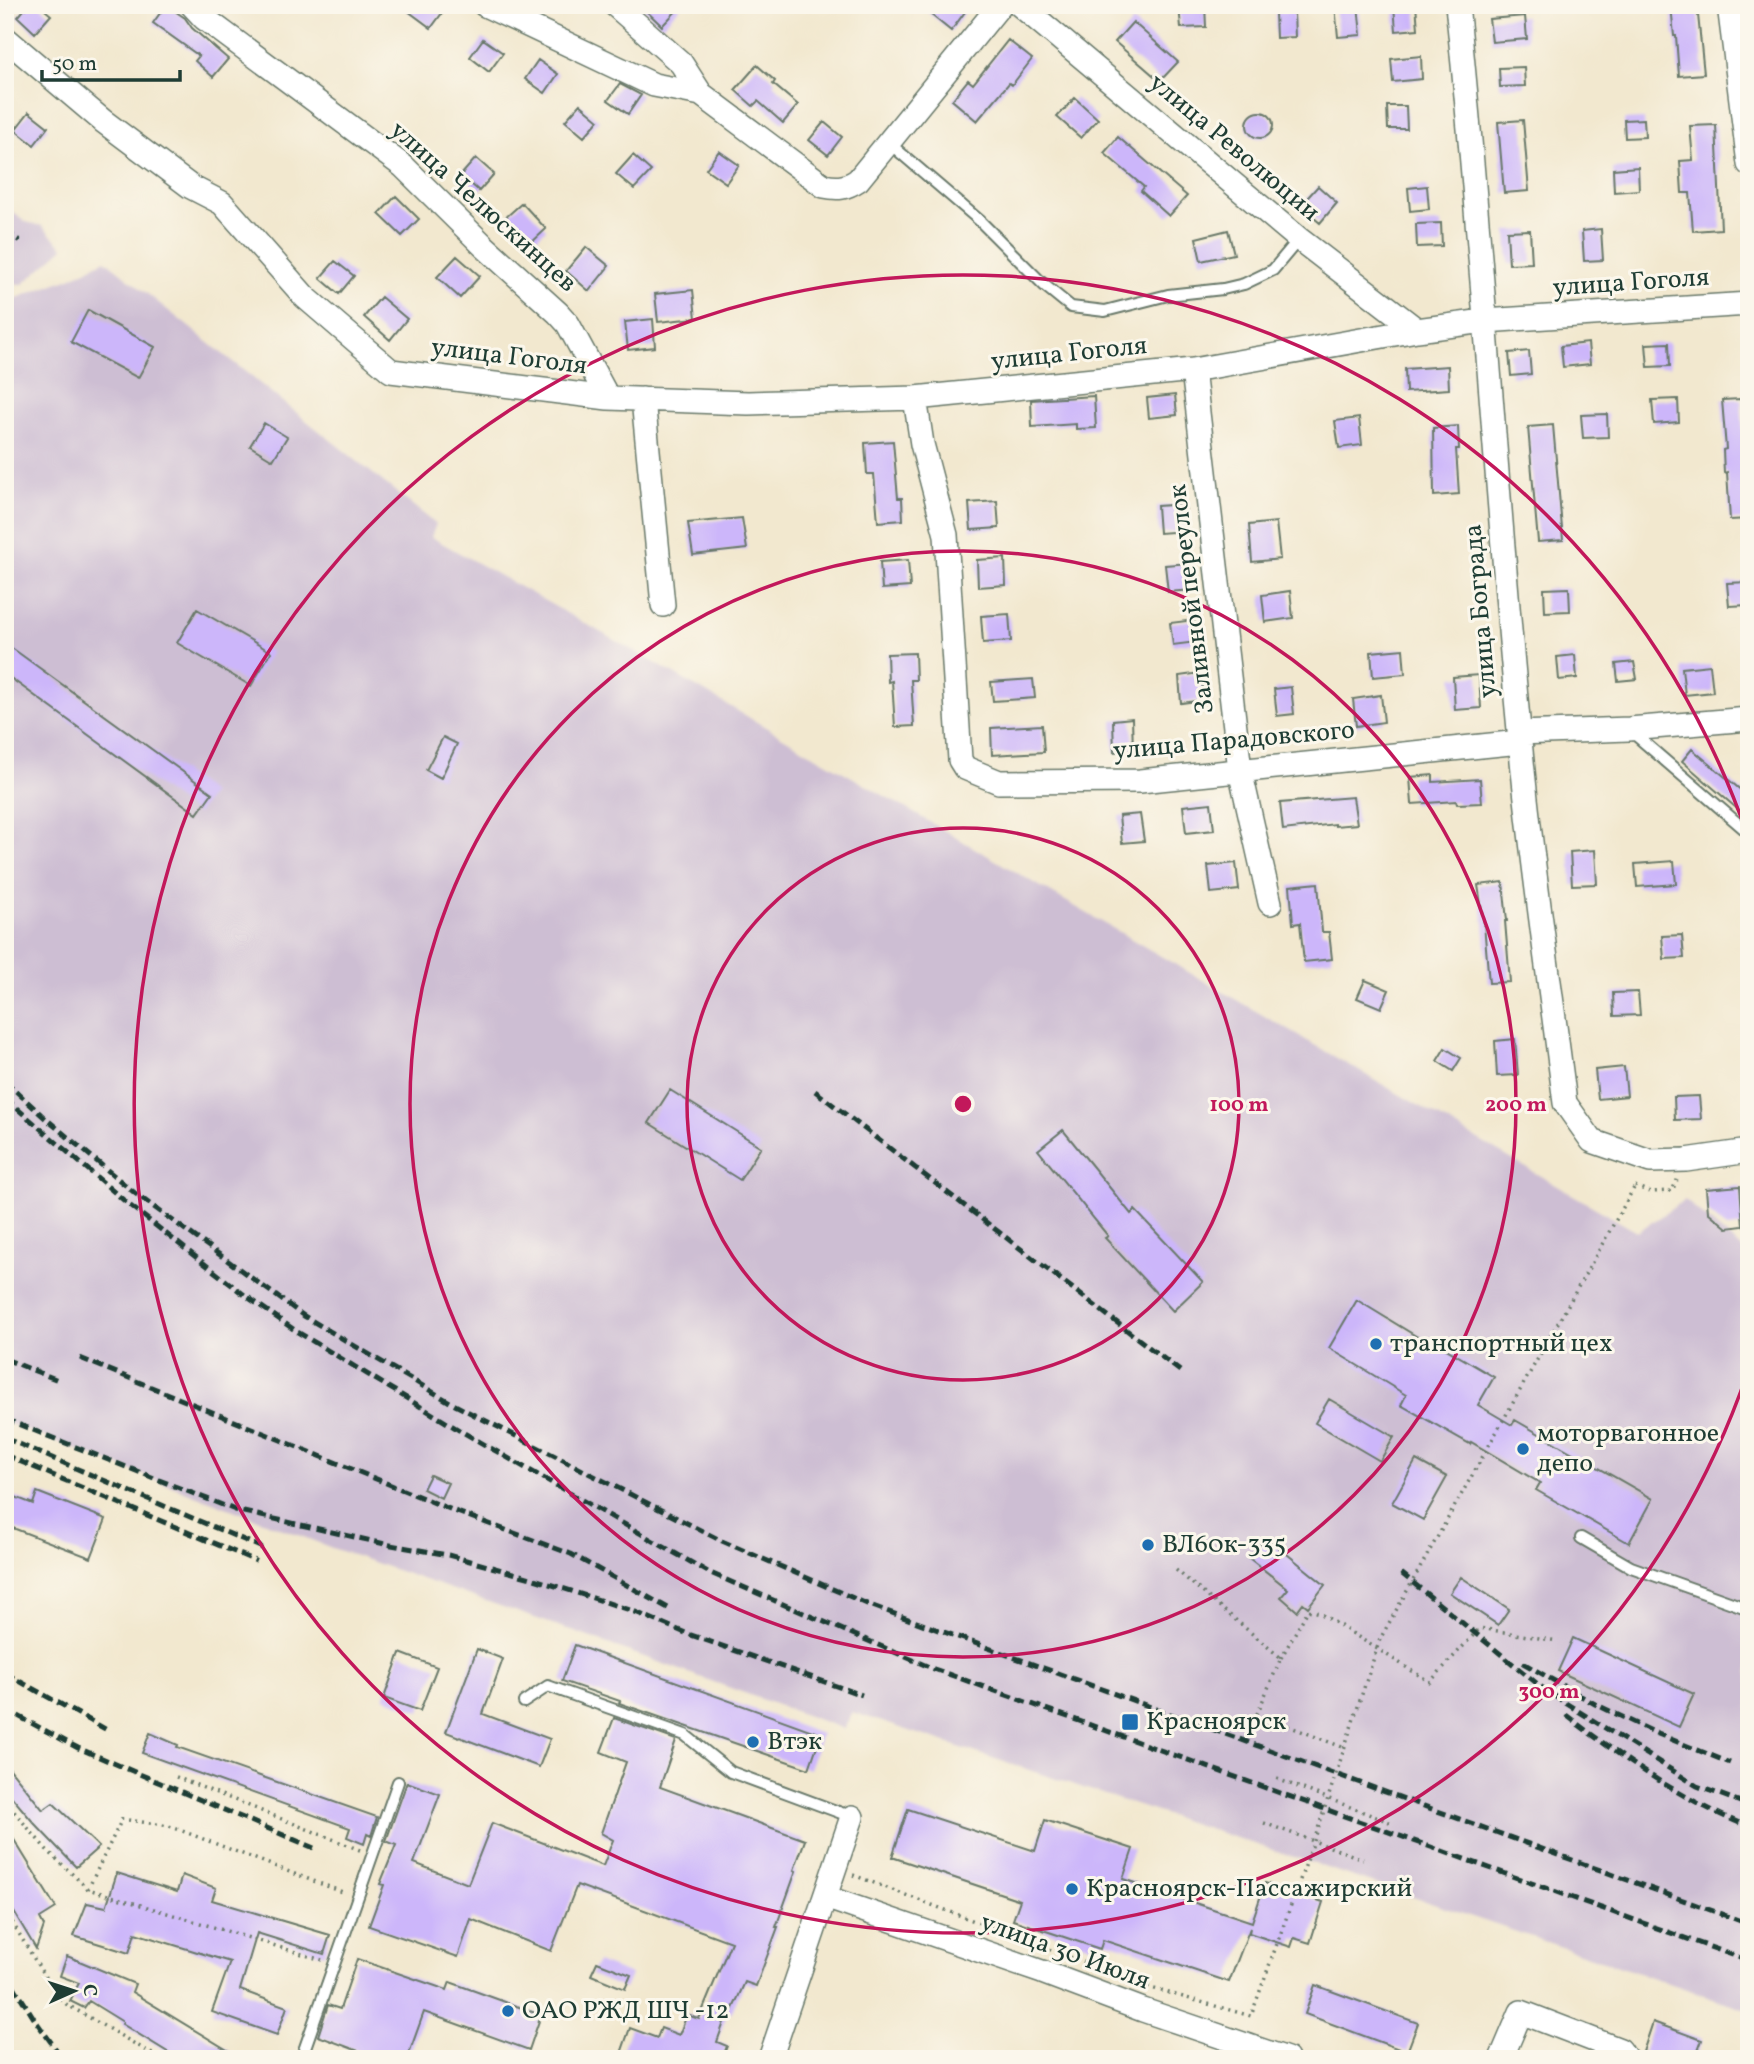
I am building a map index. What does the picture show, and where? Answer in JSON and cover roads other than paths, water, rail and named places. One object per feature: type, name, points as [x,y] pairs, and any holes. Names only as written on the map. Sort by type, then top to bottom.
[{"type":"street","name":"улица Челюскинцев","points":[[192,5],[204,18],[403,166],[568,324],[608,398]]},
{"type":"street","points":[[485,5],[653,85],[701,94]]},
{"type":"street","points":[[615,5],[681,63],[701,94],[824,186],[835,189],[847,187],[858,180],[1000,5]]},
{"type":"street","name":"улица Революции","points":[[1020,5],[1299,239],[1417,330]]},
{"type":"street","name":"улица Бограда","points":[[1457,5],[1475,178],[1484,321],[1520,737],[1565,1103],[1592,1141],[1650,1161],[1686,1160],[1749,1151]]},
{"type":"street","points":[[1729,5],[1749,164]]},
{"type":"street","name":"улица Гоголя","points":[[5,38],[103,121],[191,187],[222,204],[305,297],[391,371],[643,400],[748,403],[915,397],[1193,370],[1417,330],[1484,321],[1749,304]]},
{"type":"street","name":"Заливной переулок","points":[[1193,370],[1240,770],[1270,903]]},
{"type":"street","name":"улица Парадовского","points":[[915,397],[922,444],[946,535],[960,760],[965,768],[999,782],[1140,781],[1520,737],[1749,719]]},
{"type":"street","points":[[643,400],[663,605]]},
{"type":"street","points":[[770,2059],[852,1818]]},
{"type":"street","name":"улица 30 Июля","points":[[825,1897],[1042,1972],[1263,2055],[1287,2059]]},
{"type":"street","points":[[1501,2059],[1521,2012],[1620,2050],[1626,2059]]},
{"type":"lane","points":[[889,143],[979,220],[1044,285],[1071,307],[1105,311],[1168,295],[1244,284],[1273,270],[1299,239]]},
{"type":"lane","points":[[1629,729],[1749,834]]},
{"type":"lane","points":[[1581,1538],[1631,1567],[1749,1609]]},
{"type":"lane","points":[[524,1702],[548,1686],[685,1735],[732,1772],[852,1818]]},
{"type":"lane","points":[[301,2059],[398,1782]]},
{"type":"railway","points":[[5,231],[20,241]]},
{"type":"railway","points":[[5,1081],[136,1194],[304,1316],[455,1405],[722,1541],[867,1604],[1749,1924]]},
{"type":"railway","points":[[815,1091],[1180,1371]]},
{"type":"railway","points":[[5,1098],[128,1204],[242,1293],[296,1331],[459,1430],[708,1572],[934,1669],[1749,1961]]},
{"type":"railway","points":[[80,1358],[457,1512],[571,1554],[668,1608]]},
{"type":"railway","points":[[5,1359],[58,1380]]},
{"type":"railway","points":[[5,1419],[235,1510],[385,1544],[448,1555],[531,1578],[633,1611],[688,1634],[862,1695]]},
{"type":"railway","points":[[5,1438],[265,1549]]},
{"type":"railway","points":[[5,1455],[256,1561]]},
{"type":"railway","points":[[1401,1573],[1545,1690],[1697,1786],[1749,1805]]},
{"type":"railway","points":[[1523,1663],[1595,1704],[1658,1734],[1730,1763]]},
{"type":"railway","points":[[5,1673],[107,1730]]},
{"type":"railway","points":[[5,1709],[78,1748],[314,1848]]},
{"type":"railway","points":[[1566,1715],[1654,1777],[1700,1804],[1749,1827]]},
{"type":"railway","points":[[5,1972],[63,2059]]},
{"type":"place","name":"транспортный цех","points":[[1376,1344]]},
{"type":"place","name":"моторвагонное депо","points":[[1523,1449]]},
{"type":"place","name":"ВЛ60к-335","points":[[1148,1545]]},
{"type":"place","name":"Красноярск","points":[[1130,1722]]},
{"type":"place","name":"Втэк","points":[[753,1742]]},
{"type":"place","name":"Красноярск-Пассажирский","points":[[1072,1889]]},
{"type":"place","name":"ОАО РЖД ШЧ -12","points":[[508,2011]]}]
